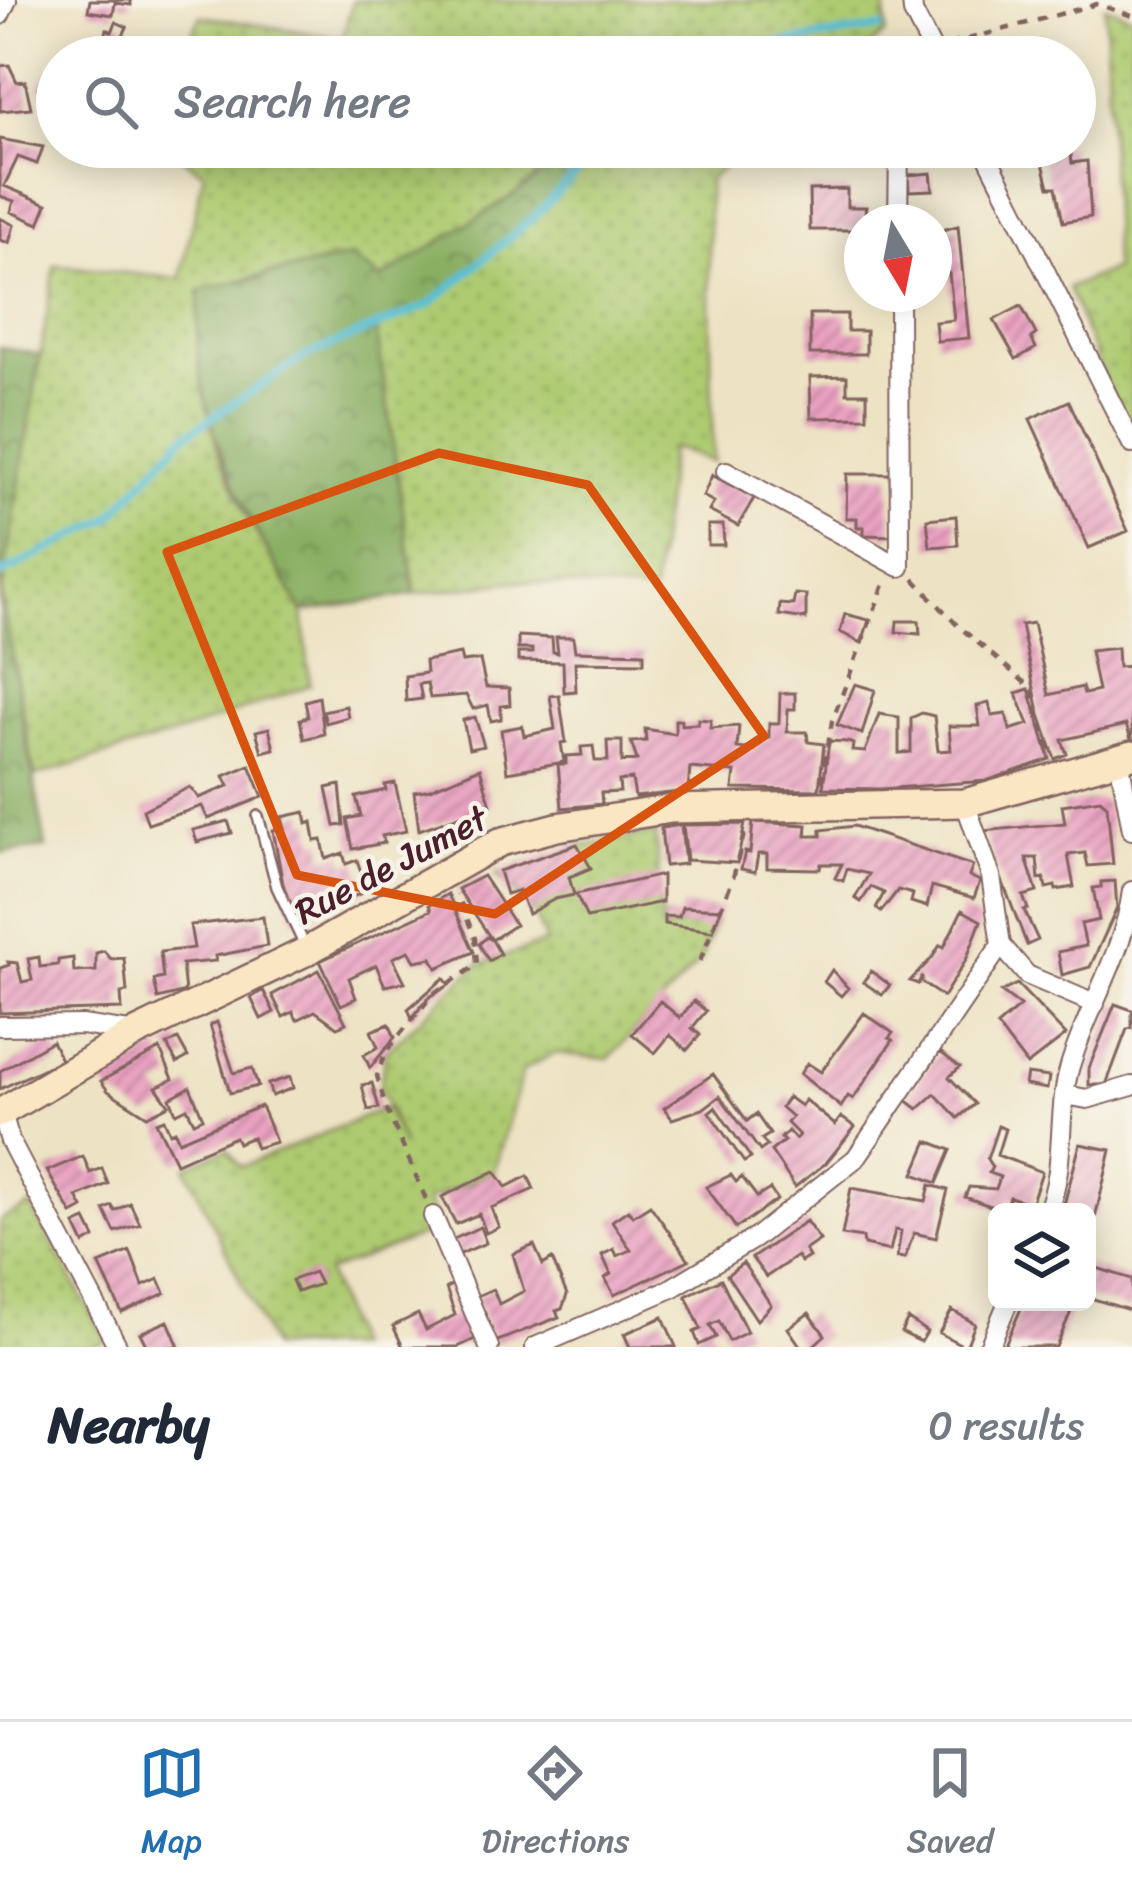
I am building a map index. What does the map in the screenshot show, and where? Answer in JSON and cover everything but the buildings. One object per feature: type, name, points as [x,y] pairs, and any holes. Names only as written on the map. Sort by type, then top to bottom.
[{"type":"street","points":[[0,15],[8,0]]},
{"type":"street","points":[[912,0],[923,36]]},
{"type":"street","points":[[898,204],[899,168]]},
{"type":"street","points":[[994,168],[1132,444]]},
{"type":"street","points":[[726,471],[896,565],[899,312]]},
{"type":"street","points":[[1125,757],[1132,830]]},
{"type":"street","name":"Rue de Jumet","points":[[1,1112],[136,1033],[307,951],[500,842],[556,826],[671,809],[964,803],[1125,757]]},
{"type":"street","points":[[964,803],[991,876],[1001,946],[1027,975],[1095,1004]]},
{"type":"street","points":[[1051,1203],[1069,1068],[1128,921],[1132,891]]},
{"type":"street","points":[[535,1347],[670,1289],[755,1238],[856,1158],[1001,946]]},
{"type":"street","points":[[0,1026],[82,1025],[136,1033]]},
{"type":"street","points":[[1066,1095],[1087,1099],[1132,1086]]},
{"type":"street","points":[[1,1112],[10,1141],[118,1347]]},
{"type":"street","points":[[433,1216],[489,1347]]},
{"type":"street","points":[[989,1347],[1004,1311]]},
{"type":"lane","points":[[258,815],[277,886],[307,951]]},
{"type":"path","points":[[992,36],[1096,4],[1132,16]]},
{"type":"path","points":[[821,806],[823,760],[832,721],[896,565],[1030,687],[1059,776]]},
{"type":"path","points":[[700,961],[733,878],[748,808]]},
{"type":"path","points":[[433,1216],[377,1076],[385,1053],[433,994],[477,965],[475,938],[448,872]]},
{"type":"highlighted area","points":[[439,453],[588,485],[764,736],[495,914],[297,875],[167,552]]},
{"type":"green space","points":[[353,0],[885,0],[882,36],[343,36]]},
{"type":"green space","points":[[1105,6],[1132,16],[1132,447],[1068,288],[1114,269]]},
{"type":"green space","points":[[201,16],[329,36],[190,36]]},
{"type":"green space","points":[[197,168],[550,168],[381,279],[350,257],[238,280],[198,355],[218,451],[248,519],[303,612],[310,685],[180,733],[35,776],[1,595],[55,265],[180,279],[204,173]]},
{"type":"green space","points":[[550,168],[581,168],[534,218],[429,305],[376,328],[415,594],[303,612],[251,520],[212,424],[198,355],[200,290],[350,257],[381,279]]},
{"type":"green space","points":[[581,168],[723,168],[708,180],[713,462],[671,447],[653,593],[516,581],[415,594],[376,328],[429,305],[534,218]]},
{"type":"green space","points":[[0,347],[40,355],[1,596],[46,848],[0,853]]},
{"type":"green space","points":[[656,833],[662,929],[716,921],[700,961],[608,1059],[555,1053],[523,1070],[494,1171],[427,1201],[439,1229],[327,1272],[354,1347],[272,1347],[186,1167],[227,1149],[241,1167],[386,1108],[403,1144],[380,1087],[385,1053],[477,965],[546,943],[534,911],[496,874],[571,848]]},
{"type":"green space","points":[[31,1206],[107,1341],[92,1347],[0,1347],[0,1220]]},
{"type":"waterway","points":[[829,36],[881,28]]},
{"type":"waterway","points":[[0,575],[110,518],[184,436],[306,356],[429,305],[534,217],[581,168]]}]
